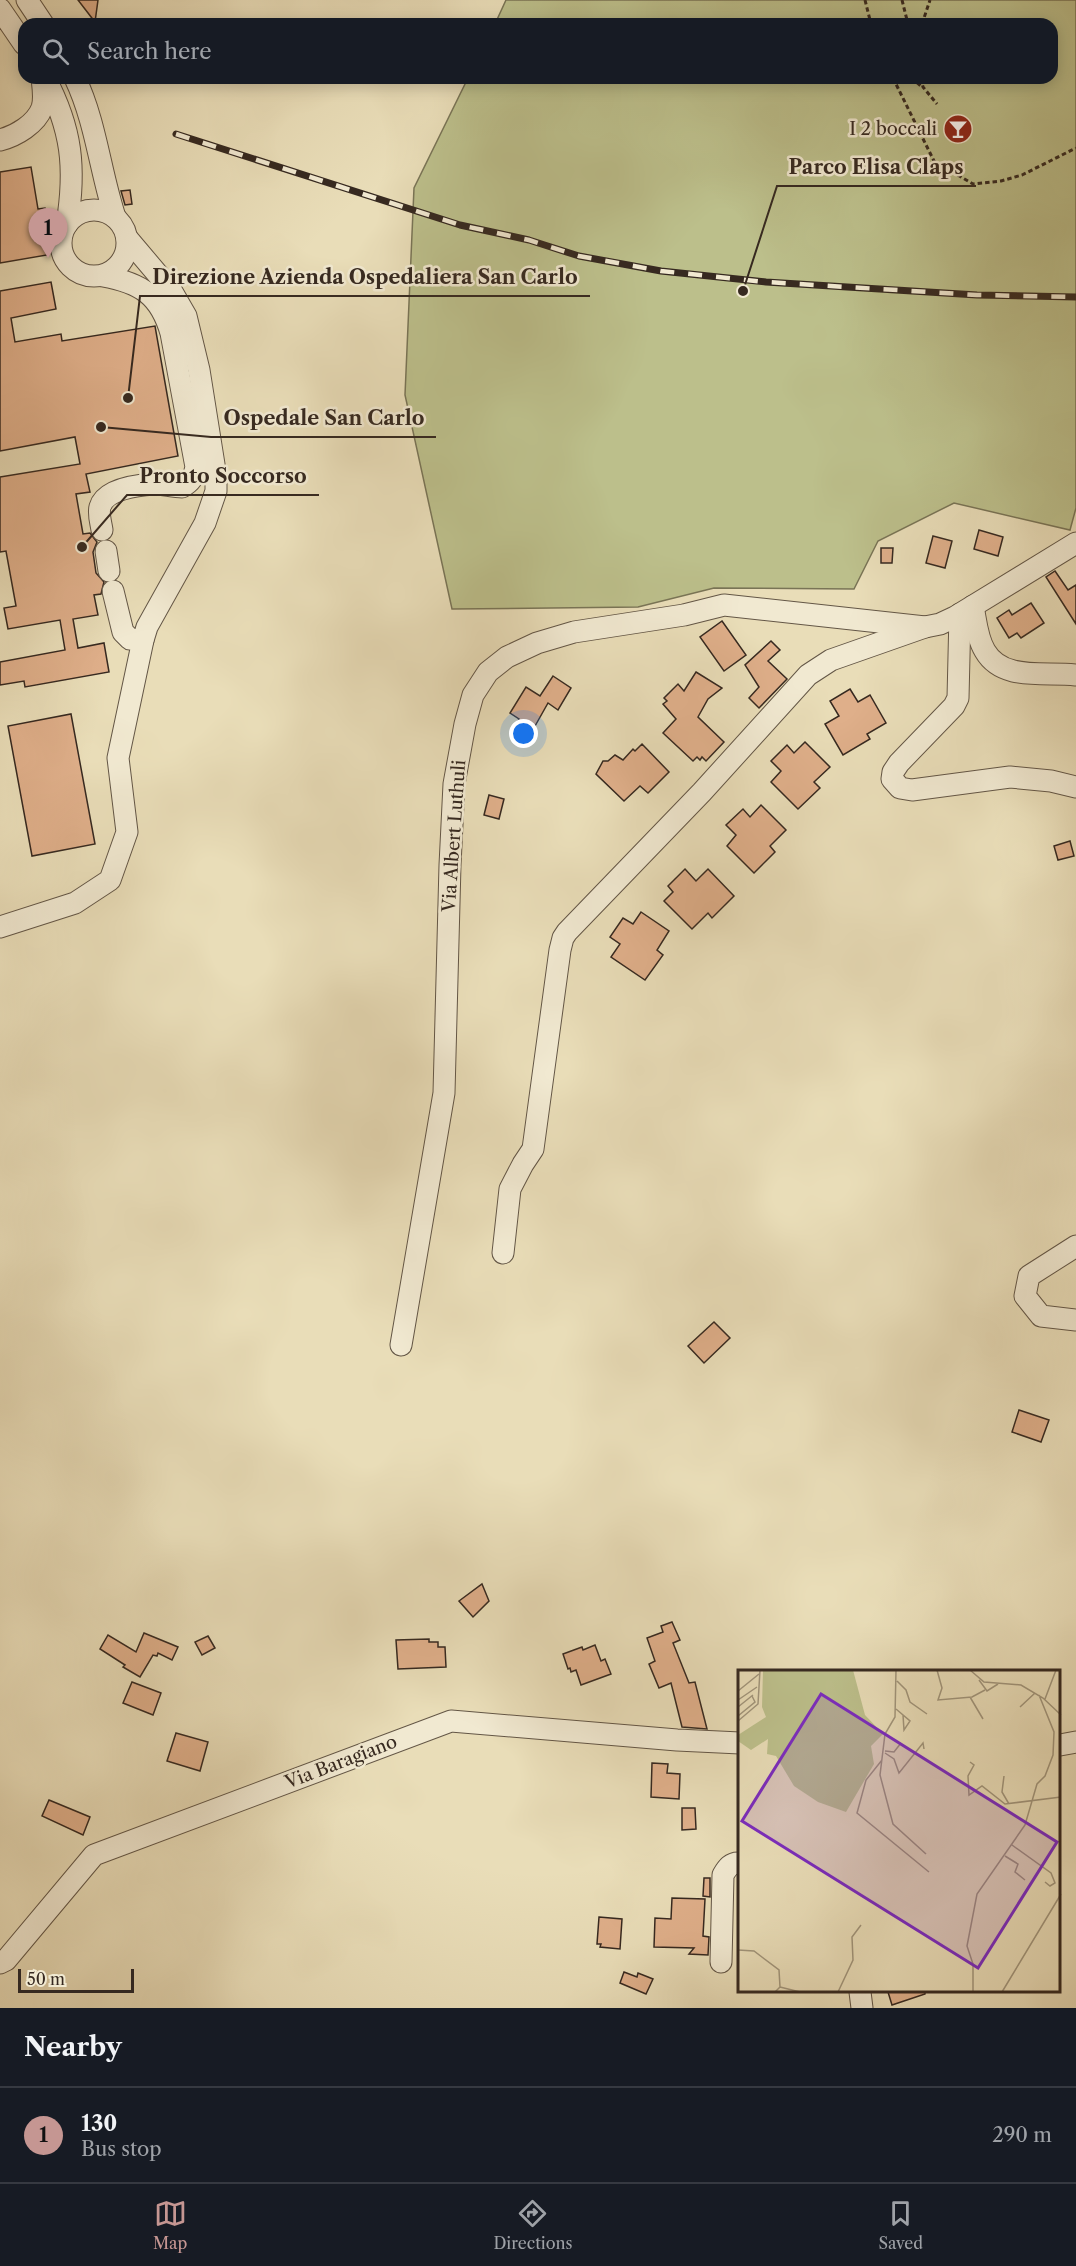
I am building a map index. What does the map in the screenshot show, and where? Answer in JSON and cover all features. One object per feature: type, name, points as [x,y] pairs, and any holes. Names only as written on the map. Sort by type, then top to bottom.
[{"type":"street","points":[[27,0],[39,18]]},
{"type":"street","points":[[0,9],[18,35]]},
{"type":"street","points":[[0,140],[14,136],[30,123],[42,108],[43,84]]},
{"type":"street","points":[[47,84],[56,100],[72,159],[72,194],[61,240],[62,254],[77,272],[84,275],[119,279],[137,286],[155,300],[165,313],[171,333],[196,467],[195,476],[182,487],[157,484],[139,486],[117,492],[104,499],[99,509],[123,632],[130,639],[143,640]]},
{"type":"street","points":[[78,84],[84,97],[115,217]]},
{"type":"street","points":[[0,927],[75,903],[110,880],[127,832],[118,758],[143,640],[147,627],[208,516],[216,491],[216,477],[199,369],[186,316],[171,290],[127,238],[122,224],[115,217],[107,212],[91,210],[80,213],[66,224]]},
{"type":"street","points":[[103,276],[117,268],[123,260],[127,238]]},
{"type":"street","name":"Via Albert Luthuli","points":[[503,1252],[510,1189],[533,1149],[563,938],[702,792],[808,675],[831,660],[924,627],[940,624],[1076,543]]},
{"type":"street","name":"Via Albert Luthuli","points":[[402,1345],[444,1093],[454,784],[473,695],[488,672],[507,657],[537,643],[574,632],[684,615],[724,605],[924,627]]},
{"type":"street","points":[[967,610],[984,650],[1001,668],[1016,672],[1076,675]]},
{"type":"street","points":[[967,610],[958,698],[954,706],[899,764],[893,772],[892,779],[900,788],[912,790],[1010,777],[1051,781],[1076,788]]},
{"type":"street","points":[[1076,1246],[1029,1276],[1025,1296],[1041,1316],[1076,1320]]},
{"type":"street","name":"Via Baragiano","points":[[0,1964],[6,1960],[94,1855],[451,1721],[738,1743]]},
{"type":"street","points":[[1061,1745],[1076,1742]]},
{"type":"street","points":[[722,1962],[723,1875],[728,1867],[738,1863]]},
{"type":"street","points":[[860,1993],[862,2008]]},
{"type":"path","points":[[865,0],[870,18]]},
{"type":"path","points":[[902,0],[906,18]]},
{"type":"path","points":[[924,18],[930,0]]},
{"type":"path","points":[[895,84],[934,161],[973,184],[1022,175],[1076,148]]},
{"type":"path","points":[[919,84],[937,104]]},
{"type":"green space","points":[[506,0],[1076,0],[1076,508],[1070,530],[954,503],[878,541],[854,589],[714,588],[638,607],[452,609],[405,395],[414,188],[465,84],[1058,84],[1058,18],[498,18]]},
{"type":"building","points":[[78,0],[98,0],[96,18],[92,18]]},
{"type":"building","points":[[31,167],[38,209],[45,208],[48,223],[41,224],[47,255],[0,263],[0,172]]},
{"type":"building","points":[[130,190],[132,204],[125,205],[121,191]]},
{"type":"building","points":[[51,282],[56,309],[11,318],[15,342],[61,334],[62,341],[155,326],[178,456],[86,474],[90,492],[76,494],[83,534],[90,533],[97,542],[93,552],[96,573],[104,582],[101,594],[94,595],[98,615],[73,619],[78,648],[104,643],[109,672],[25,687],[24,681],[0,685],[0,662],[65,650],[60,620],[8,629],[4,608],[16,606],[6,551],[0,552],[0,477],[80,464],[75,437],[0,451],[0,291]]},
{"type":"building","points":[[979,530],[1003,537],[998,556],[974,549]]},
{"type":"building","points":[[933,536],[952,541],[945,568],[926,563]]},
{"type":"building","points":[[881,548],[893,548],[892,563],[881,563]]},
{"type":"building","points":[[1055,571],[1068,590],[1076,585],[1076,624],[1046,577]]},
{"type":"building","points":[[1031,603],[1044,623],[1021,638],[1017,633],[1009,638],[997,618],[1009,610],[1012,615]]},
{"type":"building","points":[[722,621],[746,655],[724,671],[700,637]]},
{"type":"building","points":[[771,641],[780,650],[768,661],[787,679],[759,708],[749,698],[759,687],[745,665]]},
{"type":"building","points":[[696,672],[722,688],[708,699],[698,717],[724,742],[706,761],[702,757],[700,760],[697,757],[693,761],[663,733],[676,719],[663,704],[667,701],[664,698],[678,684],[684,691]]},
{"type":"building","points":[[553,676],[571,688],[558,710],[548,703],[526,742],[511,733],[519,719],[510,713],[526,687],[540,696]]},
{"type":"building","points":[[850,689],[858,702],[870,695],[886,723],[867,734],[870,739],[843,755],[825,724],[839,716],[830,701]]},
{"type":"building","points":[[71,714],[95,844],[32,856],[8,726]]},
{"type":"building","points":[[805,742],[830,767],[814,782],[820,788],[798,809],[771,782],[781,771],[771,761],[787,745],[794,753]]},
{"type":"building","points":[[642,744],[669,772],[648,793],[640,786],[624,801],[596,774],[603,761],[608,761],[615,755],[623,760],[633,749],[635,751]]},
{"type":"building","points":[[489,795],[504,799],[499,819],[484,815]]},
{"type":"building","points":[[761,805],[786,830],[770,846],[775,852],[754,873],[727,846],[736,835],[726,825],[743,809],[750,817]]},
{"type":"building","points":[[1070,841],[1074,856],[1058,860],[1054,846]]},
{"type":"building","points":[[685,869],[696,881],[708,869],[734,896],[712,918],[708,913],[692,929],[664,901],[673,892],[668,886]]},
{"type":"building","points":[[641,912],[669,931],[657,950],[663,955],[645,980],[611,957],[620,944],[610,937],[623,918],[633,924]]},
{"type":"building","points":[[714,1322],[730,1338],[704,1363],[688,1346]]},
{"type":"building","points":[[1019,1410],[1049,1420],[1041,1442],[1012,1432]]},
{"type":"building","points":[[482,1584],[489,1601],[473,1617],[459,1601]]},
{"type":"building","points":[[672,1622],[680,1640],[673,1643],[689,1683],[695,1682],[707,1729],[682,1727],[671,1683],[659,1688],[649,1664],[655,1661],[647,1638],[663,1632],[661,1626]]},
{"type":"building","points":[[144,1633],[178,1647],[172,1660],[158,1653],[157,1656],[153,1655],[140,1677],[100,1649],[108,1635],[136,1652]]},
{"type":"building","points":[[208,1636],[215,1648],[202,1655],[195,1642]]},
{"type":"building","points":[[429,1639],[429,1642],[438,1642],[438,1647],[445,1647],[446,1667],[398,1669],[396,1640]]},
{"type":"building","points":[[595,1645],[601,1661],[605,1659],[611,1674],[581,1685],[576,1670],[571,1672],[570,1668],[568,1669],[563,1654]]},
{"type":"building","points":[[132,1682],[161,1693],[153,1715],[123,1703]]},
{"type":"building","points":[[176,1733],[208,1742],[200,1771],[167,1761]]},
{"type":"building","points":[[652,1763],[668,1764],[667,1773],[680,1774],[679,1799],[651,1797]]},
{"type":"building","points":[[49,1800],[90,1817],[83,1835],[42,1816]]},
{"type":"building","points":[[682,1808],[695,1808],[696,1829],[682,1830]]},
{"type":"building","points":[[704,1878],[710,1878],[710,1897],[703,1896]]},
{"type":"building","points":[[672,1898],[705,1899],[703,1936],[709,1937],[708,1955],[689,1954],[694,1948],[654,1947],[655,1918],[671,1919]]},
{"type":"building","points":[[599,1917],[622,1919],[620,1949],[600,1947],[601,1944],[597,1944]]},
{"type":"building","points":[[624,1972],[637,1977],[638,1973],[653,1979],[646,1994],[620,1983]]},
{"type":"building","points":[[888,1993],[925,1993],[925,1994],[892,2005]]},
{"type":"railway","points":[[176,134],[460,225],[529,240],[579,256],[661,271],[766,282],[977,295],[1076,297]]},
{"type":"place","name":"I 2 boccali","points":[[958,129]]},
{"type":"place","name":"130","points":[[48,258]]},
{"type":"place","name":"Parco Elisa Claps","points":[[743,291]]},
{"type":"place","name":"Direzione Azienda Ospedaliera San Carlo","points":[[128,398]]},
{"type":"place","name":"Ospedale San Carlo","points":[[101,427]]},
{"type":"place","name":"Pronto Soccorso","points":[[82,547]]}]
